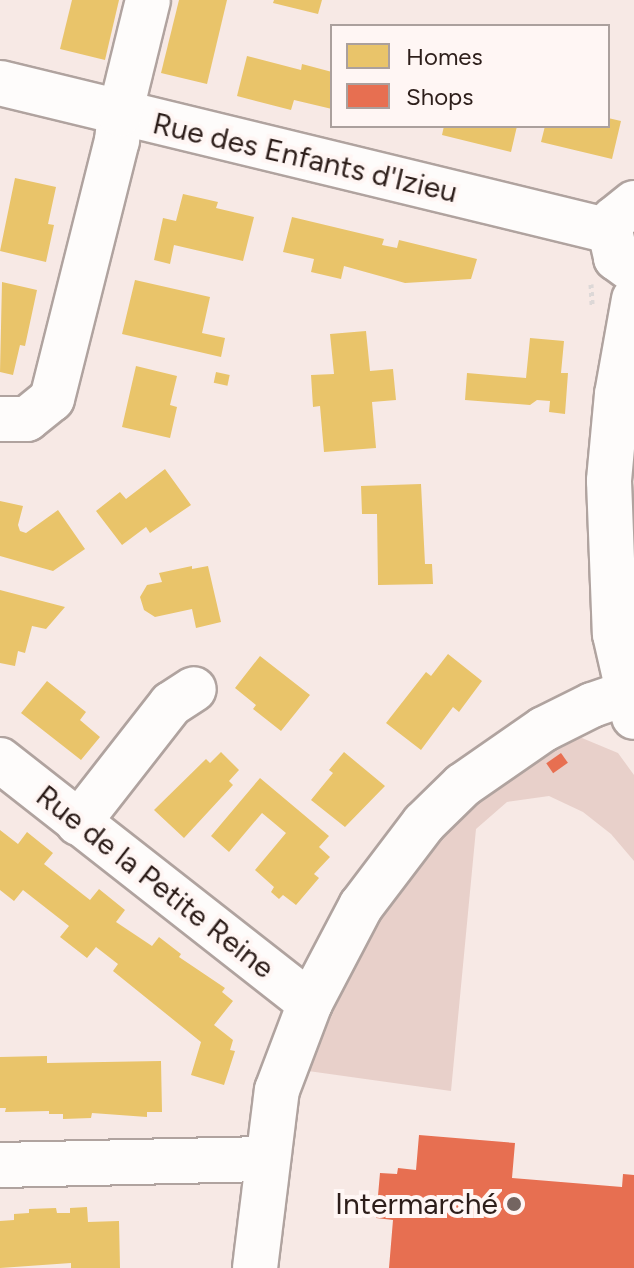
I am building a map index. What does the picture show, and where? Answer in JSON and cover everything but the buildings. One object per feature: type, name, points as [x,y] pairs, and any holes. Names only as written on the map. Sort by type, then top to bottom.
[{"type":"street","points":[[0,419],[27,419],[52,399],[117,141],[120,114],[148,0]]},
{"type":"street","name":"Rue des Enfants d'Izieu","points":[[0,83],[120,114],[622,217]]},
{"type":"street","points":[[622,217],[616,258],[634,271]]},
{"type":"street","points":[[255,1268],[266,1159],[277,1090],[310,1003],[361,906],[424,823],[463,785],[544,729],[592,705],[631,705],[615,634],[609,481],[617,394],[634,299]]},
{"type":"street","points":[[78,823],[171,704],[194,689]]},
{"type":"street","name":"Rue de la Petite Reine","points":[[0,760],[310,1003]]},
{"type":"street","points":[[0,1165],[266,1159]]},
{"type":"shaded area","points":[[582,738],[618,753],[634,775],[634,861],[611,834],[583,812],[549,796],[507,802],[476,829],[451,1091],[301,1070],[383,900],[467,797],[550,745]]},
{"type":"place","name":"Intermarché","points":[[514,1204]]}]
